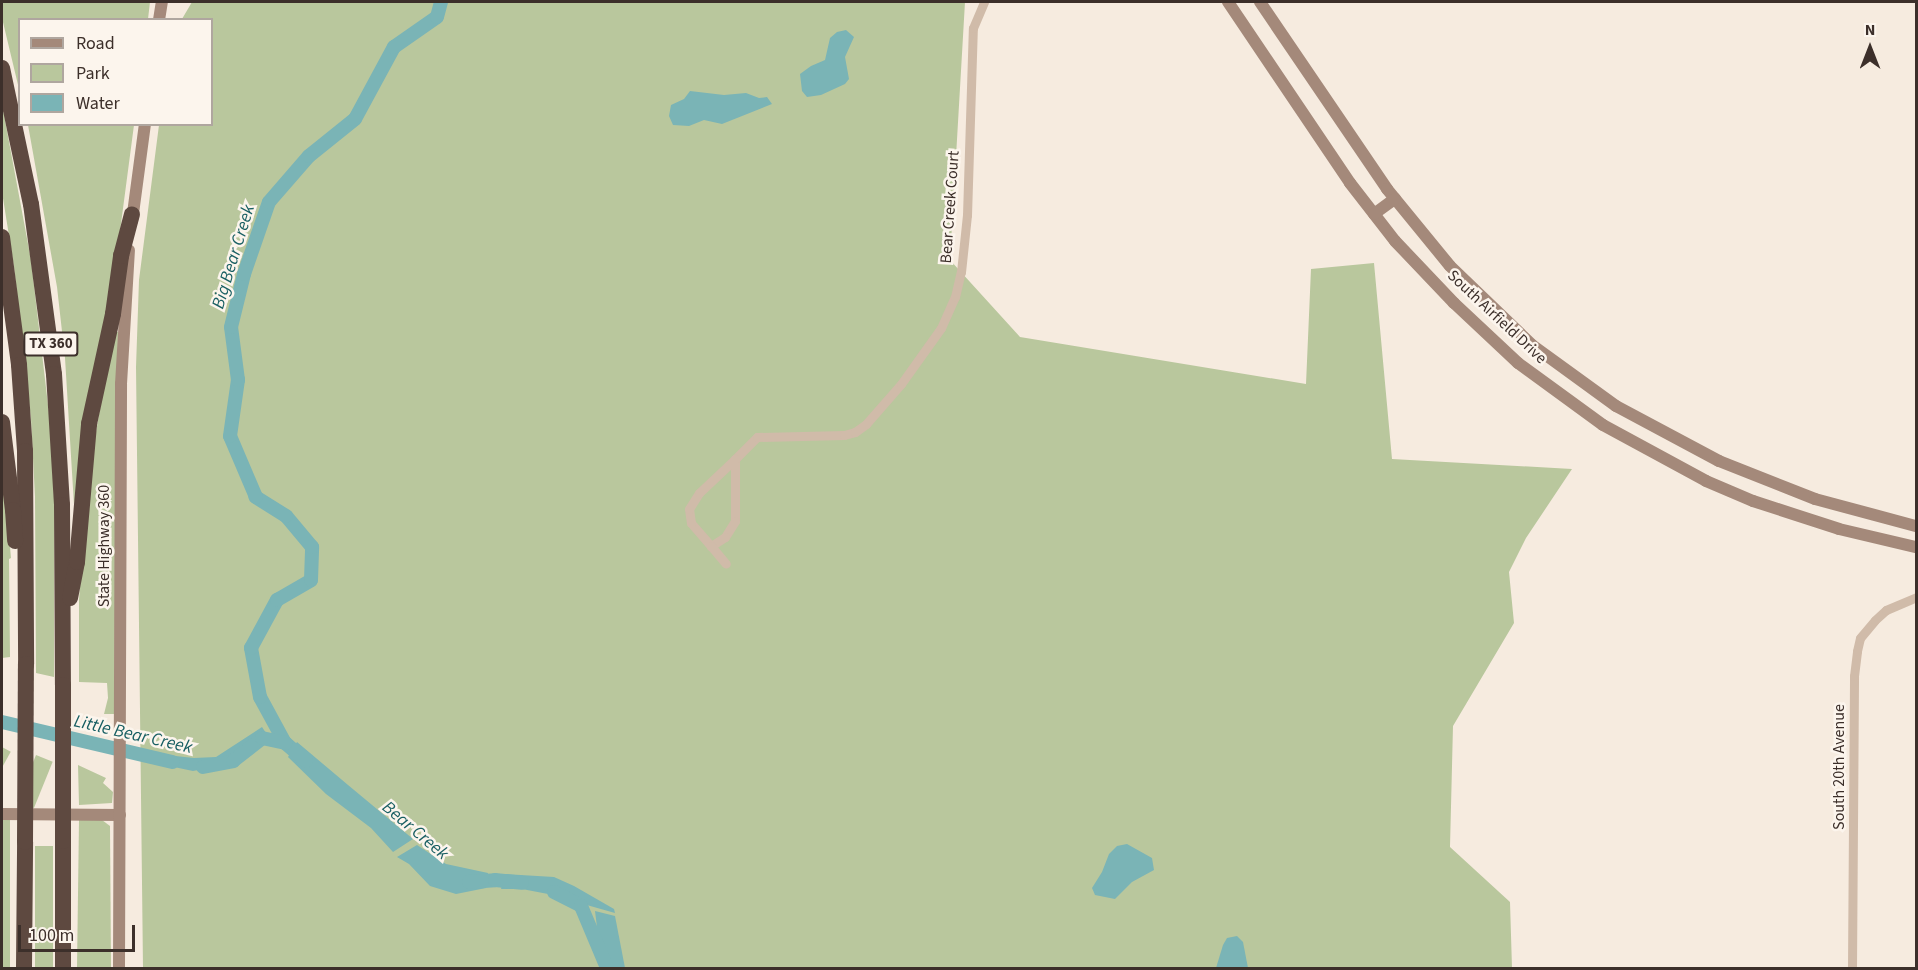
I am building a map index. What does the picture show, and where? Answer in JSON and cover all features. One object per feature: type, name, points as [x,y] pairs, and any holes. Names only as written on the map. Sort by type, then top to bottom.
[{"type":"highway","name":"TX 360","points":[[2,68],[31,204],[48,317],[58,432],[64,625],[63,969]]},
{"type":"highway","points":[[64,625],[77,562],[89,424],[112,314],[121,256],[132,214]]},
{"type":"highway","name":"TX 360","points":[[2,237],[19,365],[26,451],[24,969]]},
{"type":"highway","points":[[2,422],[14,510],[17,608],[25,629]]},
{"type":"highway","points":[[15,969],[16,914],[24,884]]},
{"type":"main road","points":[[159,18],[162,2]]},
{"type":"main road","name":"South Airfield Drive","points":[[1228,2],[1350,183],[1395,241],[1454,303],[1518,363],[1603,425],[1706,481],[1753,501],[1855,534],[1917,547]]},
{"type":"main road","name":"South Airfield Drive","points":[[1260,2],[1395,199],[1450,266],[1532,345],[1616,406],[1737,469],[1815,499],[1917,526]]},
{"type":"main road","name":"State Highway 360","points":[[119,969],[121,384],[132,214],[145,126]]},
{"type":"main road","points":[[1374,214],[1395,199]]},
{"type":"main road","points":[[2,814],[120,815]]},
{"type":"street","name":"Bear Creek Court","points":[[726,564],[691,523],[689,509],[699,493],[757,437],[844,435],[855,432],[866,424],[902,384],[941,328],[955,297],[961,272],[967,215],[973,28],[984,2]]},
{"type":"street","points":[[711,546],[725,537],[735,521],[735,459]]},
{"type":"street","name":"South 20th Avenue","points":[[1852,969],[1854,676],[1857,651],[1860,638],[1886,610],[1917,597]]},
{"type":"green space","points":[[2,2],[150,2],[148,18],[18,18],[18,85],[2,18]]},
{"type":"green space","points":[[192,2],[965,2],[950,260],[1020,337],[1306,384],[1311,269],[1374,263],[1392,459],[1572,469],[1526,538],[1509,572],[1514,623],[1453,726],[1450,847],[1510,902],[1512,968],[143,968],[136,367],[139,280],[159,126],[213,126],[213,18],[183,18]]},
{"type":"green space","points":[[2,104],[31,260],[50,422],[54,497],[54,677],[36,673],[35,497],[31,419],[14,267],[2,192]]},
{"type":"green space","points":[[28,126],[134,126],[112,292],[74,505],[65,358],[57,287]]},
{"type":"green space","points":[[113,332],[118,332],[114,714],[104,714],[108,698],[107,683],[79,682],[79,600],[88,479]]},
{"type":"green space","points":[[2,455],[11,558],[9,559],[10,657],[2,658]]},
{"type":"green space","points":[[2,747],[11,752],[2,768]]},
{"type":"green space","points":[[36,755],[53,762],[34,808],[17,801]]},
{"type":"green space","points":[[78,765],[106,778],[103,783],[113,792],[112,803],[79,805]]},
{"type":"green space","points":[[2,819],[10,819],[10,968],[2,968]]},
{"type":"green space","points":[[79,820],[102,820],[110,826],[111,968],[77,968]]},
{"type":"green space","points":[[35,846],[53,846],[53,968],[35,968]]},
{"type":"water","points":[[846,30],[854,37],[845,57],[849,79],[845,84],[821,95],[807,97],[802,91],[800,74],[825,60],[830,38],[837,32]]},
{"type":"water","points":[[690,91],[724,95],[746,93],[759,98],[767,97],[772,104],[722,124],[704,120],[689,126],[673,125],[669,116],[671,105],[684,99]]},
{"type":"water","points":[[262,727],[268,736],[214,767],[193,771],[155,763],[157,754],[194,758],[216,757]]},
{"type":"water","points":[[297,742],[413,839],[393,852],[371,828],[326,794],[288,757]]},
{"type":"water","points":[[1127,844],[1152,858],[1154,870],[1132,882],[1115,899],[1095,895],[1092,888],[1109,854],[1117,846]]},
{"type":"water","points":[[417,845],[446,864],[488,873],[486,888],[456,894],[430,886],[409,864],[397,857]]},
{"type":"water","points":[[505,874],[554,877],[614,909],[615,913],[548,894],[522,889],[501,889]]},
{"type":"water","points":[[595,911],[615,916],[625,968],[602,968]]},
{"type":"water","points":[[1237,936],[1243,942],[1248,968],[1216,968],[1227,938]]},
{"type":"waterway","name":"Big Bear Creek","points":[[306,761],[285,743],[260,697],[251,648],[277,600],[311,580],[312,547],[286,516],[256,497],[230,436],[238,380],[231,327],[244,274],[269,202],[309,156],[355,119],[394,47],[437,17],[441,2]]},
{"type":"waterway","name":"Little Bear Creek","points":[[2,722],[172,762]]},
{"type":"waterway","name":"Little Bear Creek","points":[[203,767],[233,761],[262,738],[285,743]]},
{"type":"waterway","name":"Bear Creek","points":[[469,882],[495,880],[522,883]]},
{"type":"waterway","name":"Bear Creek","points":[[554,892],[581,906],[607,968]]}]
